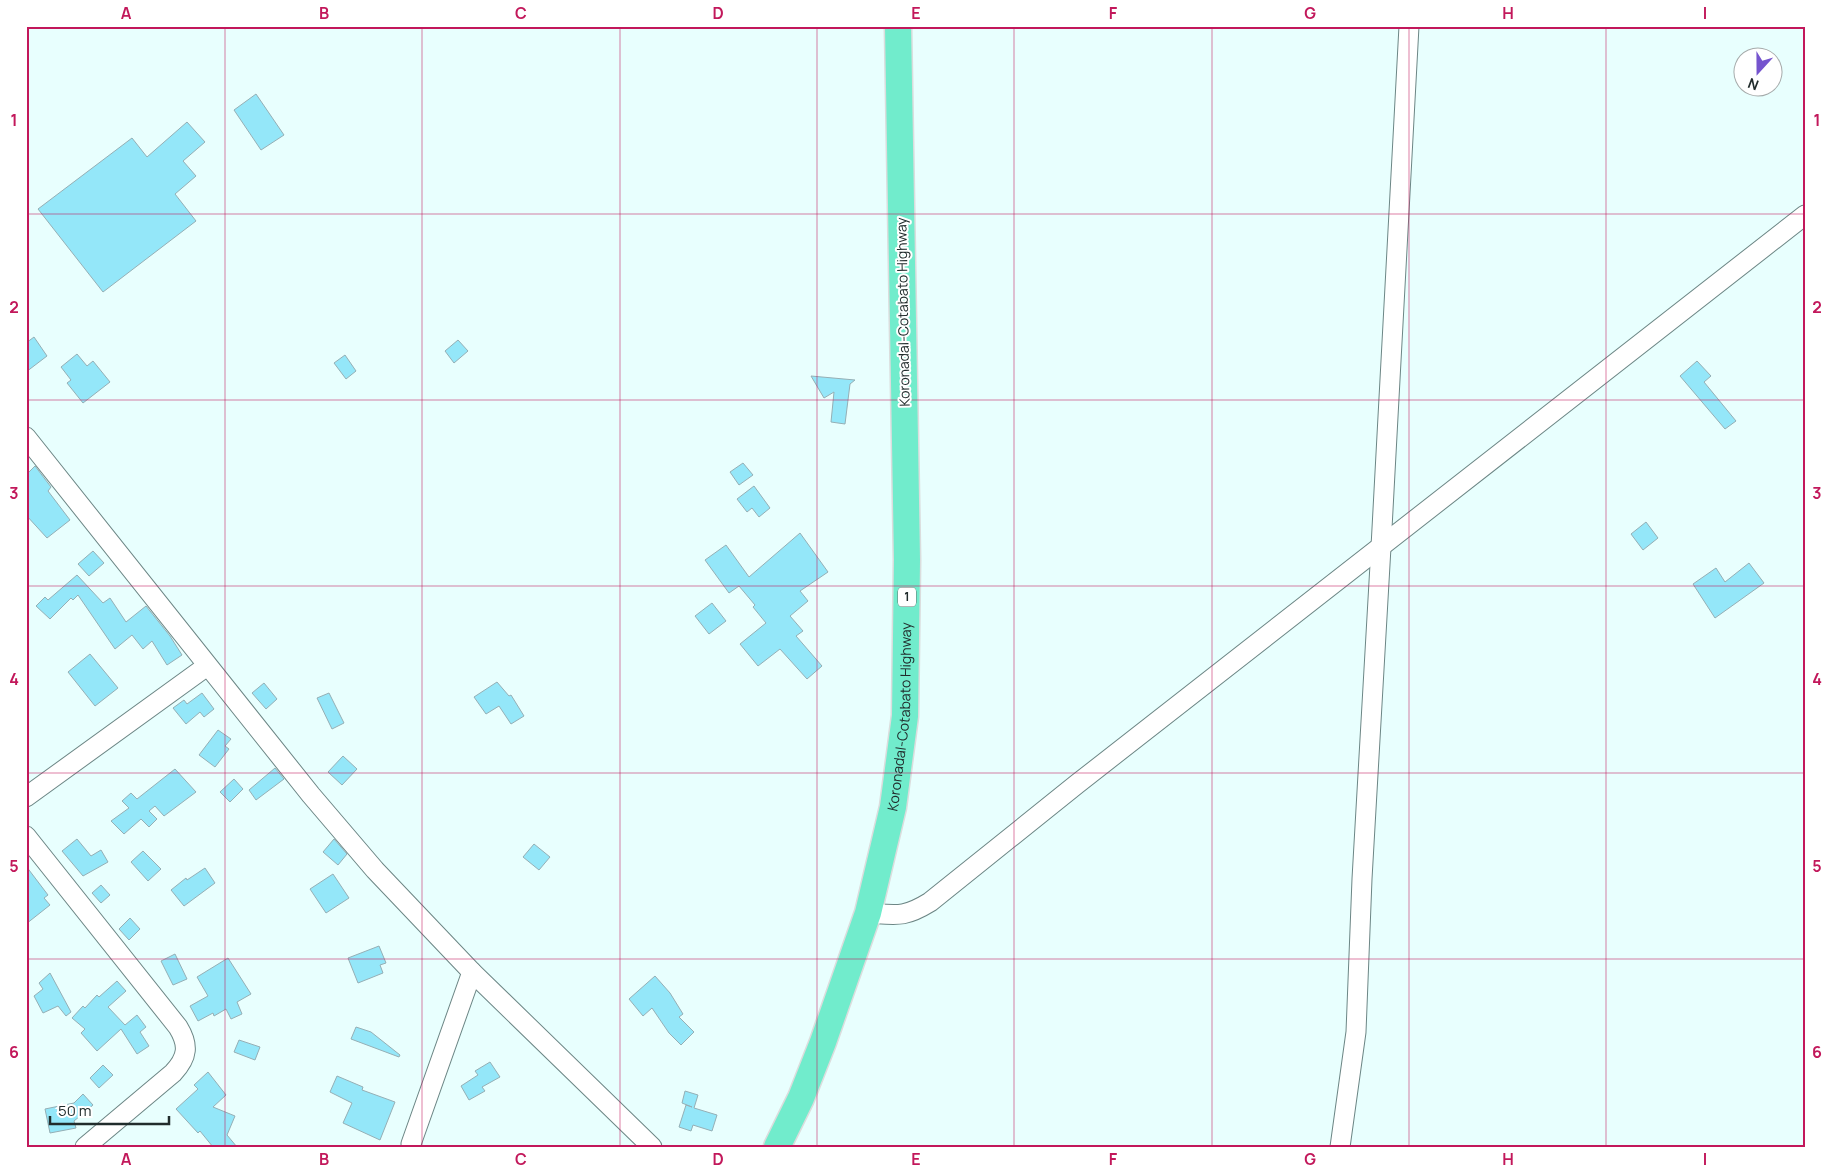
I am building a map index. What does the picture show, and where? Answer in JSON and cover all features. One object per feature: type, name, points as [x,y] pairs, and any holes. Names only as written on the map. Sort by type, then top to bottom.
[{"type":"highway","name":"Koronadal-Cotabato Highway","points":[[777,1147],[801,1098],[823,1042],[868,913],[893,807],[905,716],[907,550],[898,26]]},
{"type":"street","points":[[1340,1147],[1356,1032],[1362,879],[1409,26]]},
{"type":"street","points":[[868,913],[903,915],[914,912],[930,902],[1077,784],[1805,215]]},
{"type":"street","points":[[26,437],[207,666],[311,795],[375,870],[472,972],[652,1147]]},
{"type":"street","points":[[26,797],[207,666]]},
{"type":"street","points":[[26,836],[178,1027],[184,1037],[186,1046],[185,1056],[180,1065],[85,1147]]},
{"type":"street","points":[[411,1144],[472,972]]},
{"type":"building","points":[[256,94],[284,135],[261,150],[234,110]]},
{"type":"building","points":[[187,122],[205,142],[183,161],[196,176],[175,194],[196,221],[103,292],[38,209],[132,138],[147,157]]},
{"type":"building","points":[[34,337],[47,356],[26,372],[26,343]]},
{"type":"building","points":[[458,340],[468,351],[454,363],[445,351]]},
{"type":"building","points":[[77,354],[87,366],[93,361],[110,382],[83,403],[67,383],[71,380],[61,367]]},
{"type":"building","points":[[345,355],[356,371],[346,379],[334,363]]},
{"type":"building","points":[[1697,361],[1711,376],[1704,382],[1736,421],[1725,429],[1680,376]]},
{"type":"building","points":[[811,376],[855,380],[850,384],[845,424],[831,422],[834,392],[824,398]]},
{"type":"building","points":[[743,463],[753,475],[739,485],[730,472]]},
{"type":"building","points":[[35,466],[51,487],[48,491],[70,520],[47,538],[26,515],[26,475]]},
{"type":"building","points":[[754,486],[770,508],[759,517],[752,508],[747,512],[737,499]]},
{"type":"building","points":[[1646,522],[1658,538],[1643,550],[1631,534]]},
{"type":"building","points":[[800,533],[828,572],[800,591],[808,601],[790,616],[803,631],[796,636],[822,666],[807,679],[780,649],[758,666],[740,644],[766,623],[753,607],[755,605],[739,586],[729,593],[705,560],[726,545],[749,577]]},
{"type":"building","points":[[93,551],[104,563],[89,576],[78,564]]},
{"type":"building","points":[[1749,563],[1764,583],[1715,618],[1693,584],[1716,568],[1725,582]]},
{"type":"building","points":[[77,575],[103,603],[110,598],[126,622],[146,606],[170,636],[182,655],[167,665],[152,641],[143,649],[132,635],[115,649],[78,595],[73,600],[71,598],[50,619],[36,606],[45,597],[48,600]]},
{"type":"building","points":[[712,603],[726,621],[709,634],[695,616]]},
{"type":"building","points":[[90,654],[118,688],[95,706],[68,672]]},
{"type":"building","points":[[497,682],[509,696],[511,695],[524,716],[511,724],[499,706],[486,714],[474,697]]},
{"type":"building","points":[[264,683],[277,699],[266,709],[252,693]]},
{"type":"building","points":[[202,693],[214,709],[204,717],[200,712],[186,724],[173,708],[184,700],[187,704]]},
{"type":"building","points":[[329,693],[344,723],[332,729],[317,698]]},
{"type":"building","points":[[218,730],[231,739],[225,746],[229,749],[215,767],[199,755]]},
{"type":"building","points":[[343,756],[357,769],[342,785],[328,772]]},
{"type":"building","points":[[275,768],[284,779],[256,800],[249,790]]},
{"type":"building","points":[[175,769],[196,792],[164,816],[155,806],[149,811],[157,819],[149,827],[141,819],[124,834],[111,821],[129,808],[122,801],[131,793],[137,799]]},
{"type":"building","points":[[234,779],[243,789],[230,802],[220,792]]},
{"type":"building","points":[[77,839],[91,856],[101,850],[108,862],[83,876],[62,851]]},
{"type":"building","points":[[334,839],[347,854],[338,865],[323,852]]},
{"type":"building","points":[[534,844],[550,857],[539,870],[523,857]]},
{"type":"building","points":[[143,851],[161,869],[148,881],[131,862]]},
{"type":"building","points":[[26,866],[48,895],[44,898],[50,905],[26,924]]},
{"type":"building","points":[[205,868],[215,883],[184,906],[171,890],[186,878],[187,880]]},
{"type":"building","points":[[333,874],[349,898],[326,913],[310,889]]},
{"type":"building","points":[[101,885],[110,895],[101,903],[92,893]]},
{"type":"building","points":[[130,918],[140,929],[129,940],[119,929]]},
{"type":"building","points":[[379,946],[386,963],[380,965],[383,973],[358,983],[348,958]]},
{"type":"building","points":[[175,954],[187,979],[173,985],[161,961]]},
{"type":"building","points":[[228,958],[251,994],[237,1002],[242,1014],[231,1019],[226,1009],[214,1016],[213,1013],[198,1021],[190,1006],[208,996],[197,977]]},
{"type":"building","points":[[50,973],[71,1012],[66,1016],[58,1006],[43,1013],[34,996],[43,989],[39,983]]},
{"type":"building","points":[[655,976],[670,993],[683,1014],[679,1017],[694,1032],[681,1045],[669,1033],[652,1008],[643,1016],[629,999]]},
{"type":"building","points":[[117,981],[126,991],[108,1007],[125,1025],[137,1015],[146,1027],[140,1032],[149,1046],[137,1054],[121,1029],[97,1051],[81,1033],[85,1029],[72,1018],[83,1006],[85,1008],[97,995],[99,997]]},
{"type":"building","points":[[356,1027],[371,1032],[400,1055],[399,1057],[351,1039]]},
{"type":"building","points":[[239,1040],[260,1047],[255,1060],[234,1052]]},
{"type":"building","points":[[490,1062],[500,1077],[482,1087],[485,1091],[469,1100],[461,1086],[478,1075],[475,1071]]},
{"type":"building","points":[[103,1065],[113,1075],[99,1088],[90,1078]]},
{"type":"building","points":[[208,1072],[226,1095],[213,1107],[235,1116],[227,1135],[237,1147],[213,1147],[200,1131],[198,1133],[176,1109],[198,1089],[194,1085]]},
{"type":"building","points":[[337,1076],[363,1087],[362,1090],[395,1102],[380,1140],[343,1123],[352,1103],[330,1092]]},
{"type":"building","points":[[685,1091],[698,1095],[694,1108],[717,1115],[712,1131],[693,1125],[691,1131],[679,1127],[686,1105],[692,1107],[682,1103]]},
{"type":"building","points":[[83,1094],[93,1105],[74,1121],[76,1128],[50,1133],[45,1109],[74,1103]]}]
